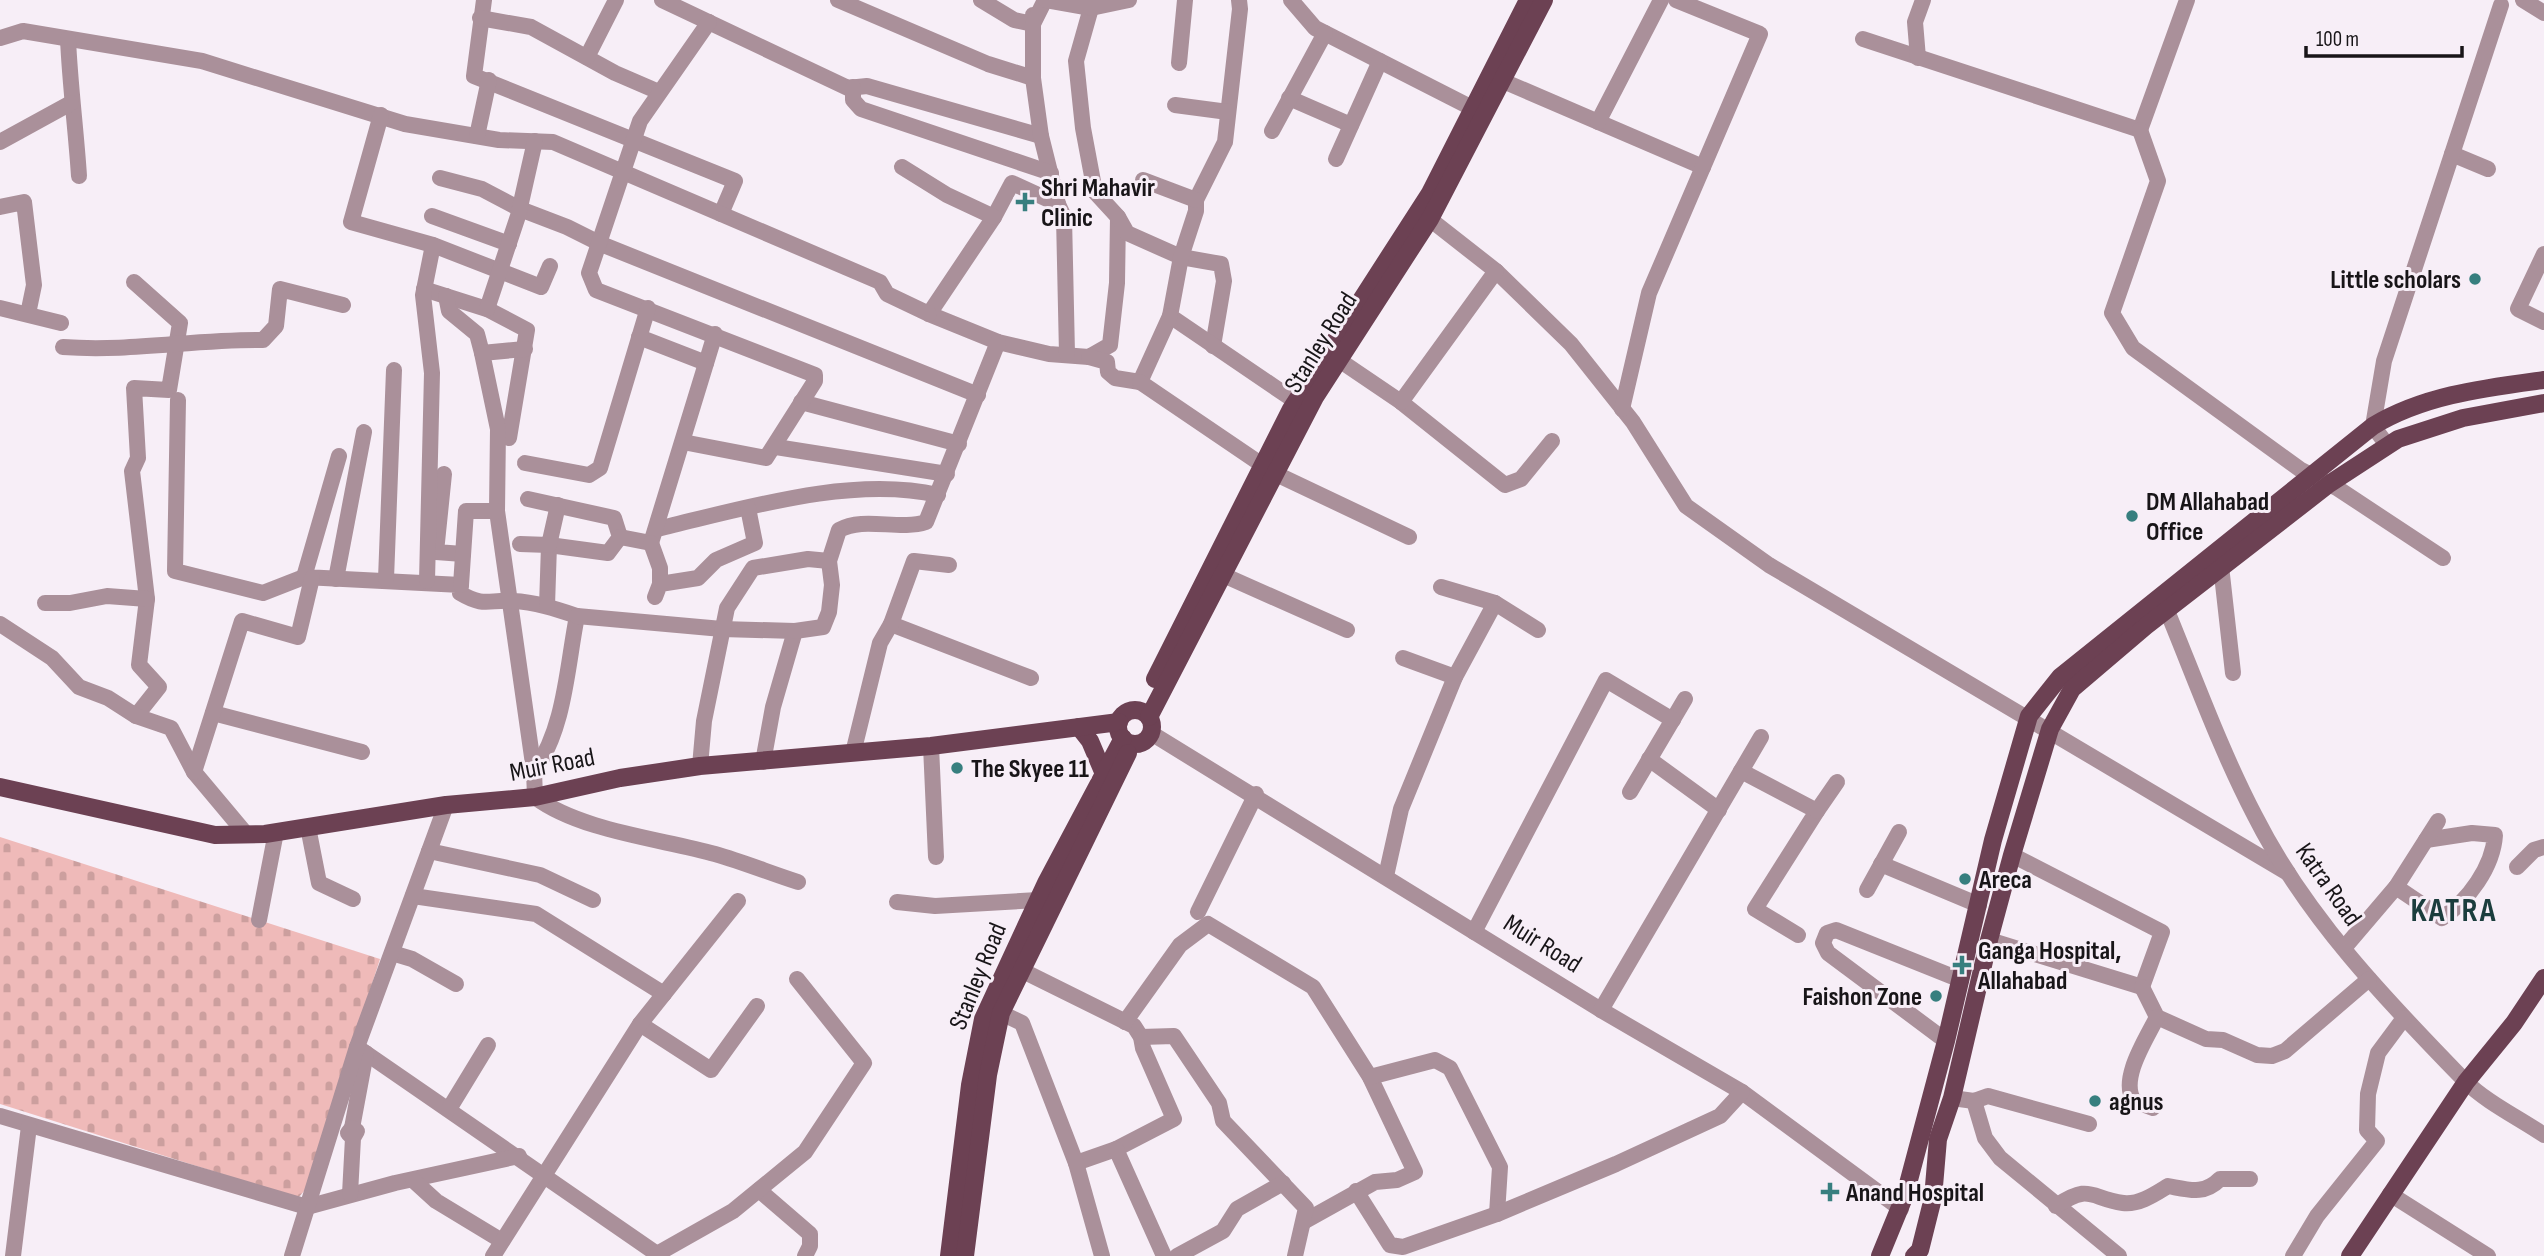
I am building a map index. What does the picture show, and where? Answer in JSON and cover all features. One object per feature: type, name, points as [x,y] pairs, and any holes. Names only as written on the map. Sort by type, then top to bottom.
[{"type":"main road","name":"Stanley Road","points":[[1147,720],[1221,574],[1295,401],[1425,215],[1528,0]]},
{"type":"main road","name":"Stanley Road","points":[[1147,720],[1268,469],[1339,360],[1425,215],[1503,80],[1544,0]]},
{"type":"main road","points":[[1919,1254],[1930,1211],[1938,1139],[1952,1098],[2012,855],[2050,729],[2072,689],[2219,550],[2373,426],[2401,409],[2448,396],[2544,380]]},
{"type":"main road","points":[[1883,1253],[1903,1202],[1946,1041],[1993,840],[2029,716],[2060,677],[2164,604],[2223,569],[2329,484],[2387,445],[2463,418],[2544,402]]},
{"type":"main road","points":[[1125,713],[1147,720],[1144,741],[1125,734],[1125,713]]},
{"type":"main road","points":[[1079,727],[1090,741],[1104,774]]},
{"type":"main road","name":"Muir Road","points":[[0,787],[215,835],[246,834],[276,832],[446,806],[535,797],[620,778],[700,766],[930,746],[1079,727],[1125,734]]},
{"type":"main road","name":"Stanley Road","points":[[949,1256],[970,1085],[983,1019],[1038,900],[1125,734]]},
{"type":"main road","name":"Stanley Road","points":[[965,1256],[988,1074],[1001,1013],[1125,734]]},
{"type":"main road","points":[[2350,1256],[2466,1082],[2514,1023],[2544,978]]},
{"type":"main road","points":[[1903,1202],[1927,1199],[1930,1211]]},
{"type":"street","points":[[484,0],[474,76],[735,181],[721,214]]},
{"type":"street","points":[[587,57],[615,0]]},
{"type":"street","points":[[662,0],[848,88],[867,86],[1041,136]]},
{"type":"street","points":[[838,0],[988,64],[1034,78]]},
{"type":"street","points":[[981,0],[1014,20],[1033,24]]},
{"type":"street","points":[[1034,0],[1034,78],[1041,136],[1064,218],[1067,354]]},
{"type":"street","points":[[1033,24],[1046,0],[1091,4],[1129,0]]},
{"type":"street","points":[[1179,63],[1185,0]]},
{"type":"street","points":[[1140,382],[1170,316],[1181,257],[1196,211],[1196,200],[1225,142],[1239,0]]},
{"type":"street","points":[[1291,0],[1315,28],[1474,109]]},
{"type":"street","points":[[1598,122],[1661,0]]},
{"type":"street","points":[[1622,409],[1649,293],[1760,34],[1676,0]]},
{"type":"street","points":[[1918,58],[1914,22],[1923,0]]},
{"type":"street","points":[[2187,0],[2140,130],[2158,181],[2112,313],[2133,348],[2311,476],[2329,484],[2443,558]]},
{"type":"street","points":[[2523,0],[2544,13]]},
{"type":"street","points":[[2387,445],[2373,426],[2384,362],[2504,2]]},
{"type":"street","points":[[1091,4],[1076,61],[1083,128],[1095,192],[1118,217],[1127,233],[1181,257],[1221,264],[1224,281],[1213,345]]},
{"type":"street","points":[[480,18],[531,27],[659,92]]},
{"type":"street","points":[[683,442],[766,458],[775,447],[815,374],[596,290],[589,273],[624,173],[632,140],[659,92],[709,22]]},
{"type":"street","points":[[0,38],[23,31],[202,61],[405,124],[477,136],[554,142],[880,282],[887,293],[929,314],[998,342],[1049,354],[1089,357],[1107,362],[1108,372],[1115,378],[1140,382],[1268,469],[1409,537]]},
{"type":"street","points":[[1272,131],[1325,33]]},
{"type":"street","points":[[68,39],[71,103],[79,176]]},
{"type":"street","points":[[1863,39],[2140,130]]},
{"type":"street","points":[[1336,159],[1380,61]]},
{"type":"street","points":[[477,136],[489,80]]},
{"type":"street","points":[[1503,80],[1703,167]]},
{"type":"street","points":[[853,87],[853,100],[861,109],[1051,173]]},
{"type":"street","points":[[1289,98],[1351,125]]},
{"type":"street","points":[[0,142],[71,103]]},
{"type":"street","points":[[1175,105],[1228,112]]},
{"type":"street","points":[[381,115],[351,222],[433,245],[541,287],[550,266]]},
{"type":"street","points":[[487,309],[520,209],[535,141]]},
{"type":"street","points":[[2452,154],[2488,169]]},
{"type":"street","points":[[902,167],[947,195],[994,217]]},
{"type":"street","points":[[440,178],[482,189],[520,209],[567,227],[601,244],[978,395]]},
{"type":"street","points":[[1143,180],[1196,200]]},
{"type":"street","points":[[929,314],[994,217],[1012,183],[1058,204]]},
{"type":"street","points":[[0,207],[24,202],[34,285],[28,314]]},
{"type":"street","points":[[1425,215],[1496,271],[1571,344],[1622,409],[1686,506],[1769,565],[2029,716],[2288,873]]},
{"type":"street","points":[[432,216],[509,244]]},
{"type":"street","points":[[1089,357],[1110,345],[1117,283],[1118,217]]},
{"type":"street","points":[[427,581],[432,373],[424,289],[433,245]]},
{"type":"street","points":[[2544,254],[2518,309],[2544,322]]},
{"type":"street","points":[[1401,402],[1496,271]]},
{"type":"street","points":[[134,282],[180,323],[169,390],[134,388],[138,458],[132,471],[147,599],[139,665],[159,687],[136,716]]},
{"type":"street","points":[[63,347],[263,340],[276,326],[280,289],[343,305]]},
{"type":"street","points":[[424,289],[487,309],[527,330],[509,438]]},
{"type":"street","points":[[446,296],[449,311],[477,334],[498,429],[497,511],[534,771],[535,797],[562,813],[658,841],[713,853],[798,882]]},
{"type":"street","points":[[0,308],[61,323]]},
{"type":"street","points":[[525,463],[589,475],[600,468],[648,308]]},
{"type":"street","points":[[1170,316],[1295,401]]},
{"type":"street","points":[[715,334],[654,536],[660,568],[657,590],[698,578],[716,560],[755,543],[748,508]]},
{"type":"street","points":[[639,337],[706,363]]},
{"type":"street","points":[[497,511],[466,511],[460,593],[468,598],[490,604],[510,600],[547,606],[577,616],[722,629],[795,631],[823,627],[829,611],[832,585],[829,561],[839,530],[848,525],[910,527],[926,522],[998,342]]},
{"type":"street","points":[[482,353],[525,349]]},
{"type":"street","points":[[1339,360],[1401,402],[1505,485],[1521,479],[1552,441]]},
{"type":"street","points":[[386,579],[394,370]]},
{"type":"street","points":[[178,400],[175,571],[263,593],[308,578],[368,582],[386,579],[461,585]]},
{"type":"street","points":[[801,402],[959,444]]},
{"type":"street","points":[[335,579],[364,432]]},
{"type":"street","points":[[775,447],[947,474]]},
{"type":"street","points":[[194,772],[242,621],[298,637],[308,578],[339,456]]},
{"type":"street","points":[[444,474],[436,552],[463,554]]},
{"type":"street","points":[[620,537],[654,536],[748,508],[861,488],[905,487],[938,495]]},
{"type":"street","points":[[528,499],[614,518],[620,537]]},
{"type":"street","points":[[547,606],[548,545],[558,505]]},
{"type":"street","points":[[520,544],[608,553],[620,537]]},
{"type":"street","points":[[2219,550],[2233,673]]},
{"type":"street","points":[[700,766],[704,721],[727,608],[753,568],[808,559],[829,561]]},
{"type":"street","points":[[853,753],[880,643],[891,624],[914,561],[949,565]]},
{"type":"street","points":[[1221,574],[1348,630]]},
{"type":"street","points":[[1441,587],[1495,603],[1538,630]]},
{"type":"street","points":[[45,603],[70,603],[107,596],[147,599]]},
{"type":"street","points":[[1386,876],[1401,809],[1455,677],[1495,603]]},
{"type":"street","name":"Katra Road","points":[[2164,604],[2255,817],[2288,873],[2369,979],[2466,1082],[2544,1135]]},
{"type":"street","points":[[534,771],[546,754],[557,718],[577,616]]},
{"type":"street","points":[[0,624],[52,658],[79,687],[108,698],[136,716],[171,728],[194,772],[246,834]]},
{"type":"street","points":[[891,624],[1031,678]]},
{"type":"street","points":[[763,762],[773,707],[795,631]]},
{"type":"street","points":[[1403,658],[1455,677]]},
{"type":"street","points":[[1474,932],[1606,680],[1672,720]]},
{"type":"street","points":[[1630,792],[1685,699]]},
{"type":"street","points":[[213,713],[362,752]]},
{"type":"street","name":"Muir Road","points":[[1147,720],[1256,794],[1474,932],[1742,1092],[1903,1202]]},
{"type":"street","points":[[1601,1010],[1761,737]]},
{"type":"street","points":[[930,746],[936,857]]},
{"type":"street","points":[[1649,760],[1719,810]]},
{"type":"street","points":[[1741,771],[1817,811]]},
{"type":"street","points":[[1798,935],[1755,909],[1837,782]]},
{"type":"street","points":[[1198,912],[1256,794]]},
{"type":"street","points":[[292,1256],[332,1128],[362,1050],[392,953],[446,806]]},
{"type":"street","points":[[2344,948],[2408,890],[2426,840],[2438,821]]},
{"type":"street","points":[[308,827],[320,883],[352,899]]},
{"type":"street","points":[[259,920],[276,832]]},
{"type":"street","points":[[1867,890],[1899,832]]},
{"type":"street","points":[[2408,890],[2442,918],[2451,912],[2493,855],[2495,835],[2472,833],[2426,840]]},
{"type":"street","points":[[2517,867],[2534,850],[2544,847]]},
{"type":"street","points":[[429,851],[540,875],[593,900]]},
{"type":"street","points":[[2012,855],[2162,932],[2142,987]]},
{"type":"street","points":[[1881,864],[1979,905]]},
{"type":"street","points":[[412,896],[536,914],[664,994]]},
{"type":"street","points":[[897,902],[935,906],[1038,900]]},
{"type":"street","points":[[493,1256],[640,1024],[738,901]]},
{"type":"street","points":[[1125,1021],[1180,945],[1208,924],[1312,987],[1370,1077],[1415,1172],[1397,1180],[1375,1182],[1305,1221]]},
{"type":"street","points":[[1946,1041],[1828,953],[1823,943],[1827,933],[1836,930],[1961,980]]},
{"type":"street","points":[[1989,940],[2142,987],[2157,1017],[2206,1039],[2223,1040],[2257,1055],[2272,1056],[2286,1051],[2369,979]]},
{"type":"street","points":[[392,953],[412,958],[456,984]]},
{"type":"street","points":[[1021,970],[1134,1026],[1174,1119],[1116,1149],[1076,1163]]},
{"type":"street","points":[[362,1050],[659,1255],[733,1211],[805,1152],[863,1063],[797,979]]},
{"type":"street","points":[[640,1024],[710,1070],[757,1006]]},
{"type":"street","points":[[1001,1013],[1022,1023],[1076,1163],[1102,1256]]},
{"type":"street","points":[[2153,1108],[2134,1101],[2129,1089],[2132,1074],[2157,1017]]},
{"type":"street","points":[[2293,1256],[2317,1216],[2377,1141],[2367,1130],[2368,1094],[2378,1053],[2404,1018]]},
{"type":"street","points":[[1141,1037],[1174,1036],[1219,1103],[1223,1121],[1306,1208],[1305,1221],[1294,1256]]},
{"type":"street","points":[[449,1109],[488,1045]]},
{"type":"street","points":[[350,1194],[351,1133],[362,1050]]},
{"type":"street","points":[[1370,1077],[1435,1060],[1450,1068],[1500,1167],[1497,1214]]},
{"type":"street","points":[[1356,1191],[1380,1232],[1395,1248],[1497,1214],[1616,1164],[1720,1116],[1742,1092]]},
{"type":"street","points":[[1952,1098],[1973,1101],[1988,1096],[2011,1100],[2089,1124]]},
{"type":"street","points":[[1973,1101],[1985,1138],[2000,1158],[2119,1256]]},
{"type":"street","points":[[0,1116],[307,1207],[350,1194],[519,1156]]},
{"type":"street","points":[[13,1256],[29,1126]]},
{"type":"street","points":[[332,1128],[351,1133]]},
{"type":"street","points":[[1116,1149],[1164,1256]]},
{"type":"street","points":[[2056,1206],[2075,1193],[2096,1194],[2124,1203],[2146,1199],[2168,1186],[2198,1191],[2211,1188],[2220,1179],[2250,1179]]},
{"type":"street","points":[[412,1180],[436,1201],[502,1241]]},
{"type":"street","points":[[1177,1256],[1223,1231],[1237,1209],[1283,1183]]},
{"type":"street","points":[[758,1189],[810,1234],[810,1246],[804,1256]]},
{"type":"street","points":[[2390,1194],[2488,1256]]},
{"type":"green space","points":[[0,837],[380,959],[306,1189],[298,1198],[0,1104]]},
{"type":"place","name":"Shri Mahavir Clinic","points":[[1025,202]]},
{"type":"place","name":"Little scholars","points":[[2475,279]]},
{"type":"place","name":"DM Allahabad Office","points":[[2132,516]]},
{"type":"place","name":"The Skyee 11","points":[[957,768]]},
{"type":"place","name":"Areca","points":[[1965,879]]},
{"type":"place","name":"Ganga Hospital, Allahabad","points":[[1962,965]]},
{"type":"place","name":"Faishon Zone","points":[[1936,996]]},
{"type":"place","name":"agnus","points":[[2095,1101]]},
{"type":"place","name":"Anand Hospital","points":[[1830,1192]]},
{"type":"district","name":"KATRA","points":[[2454,909]]}]
